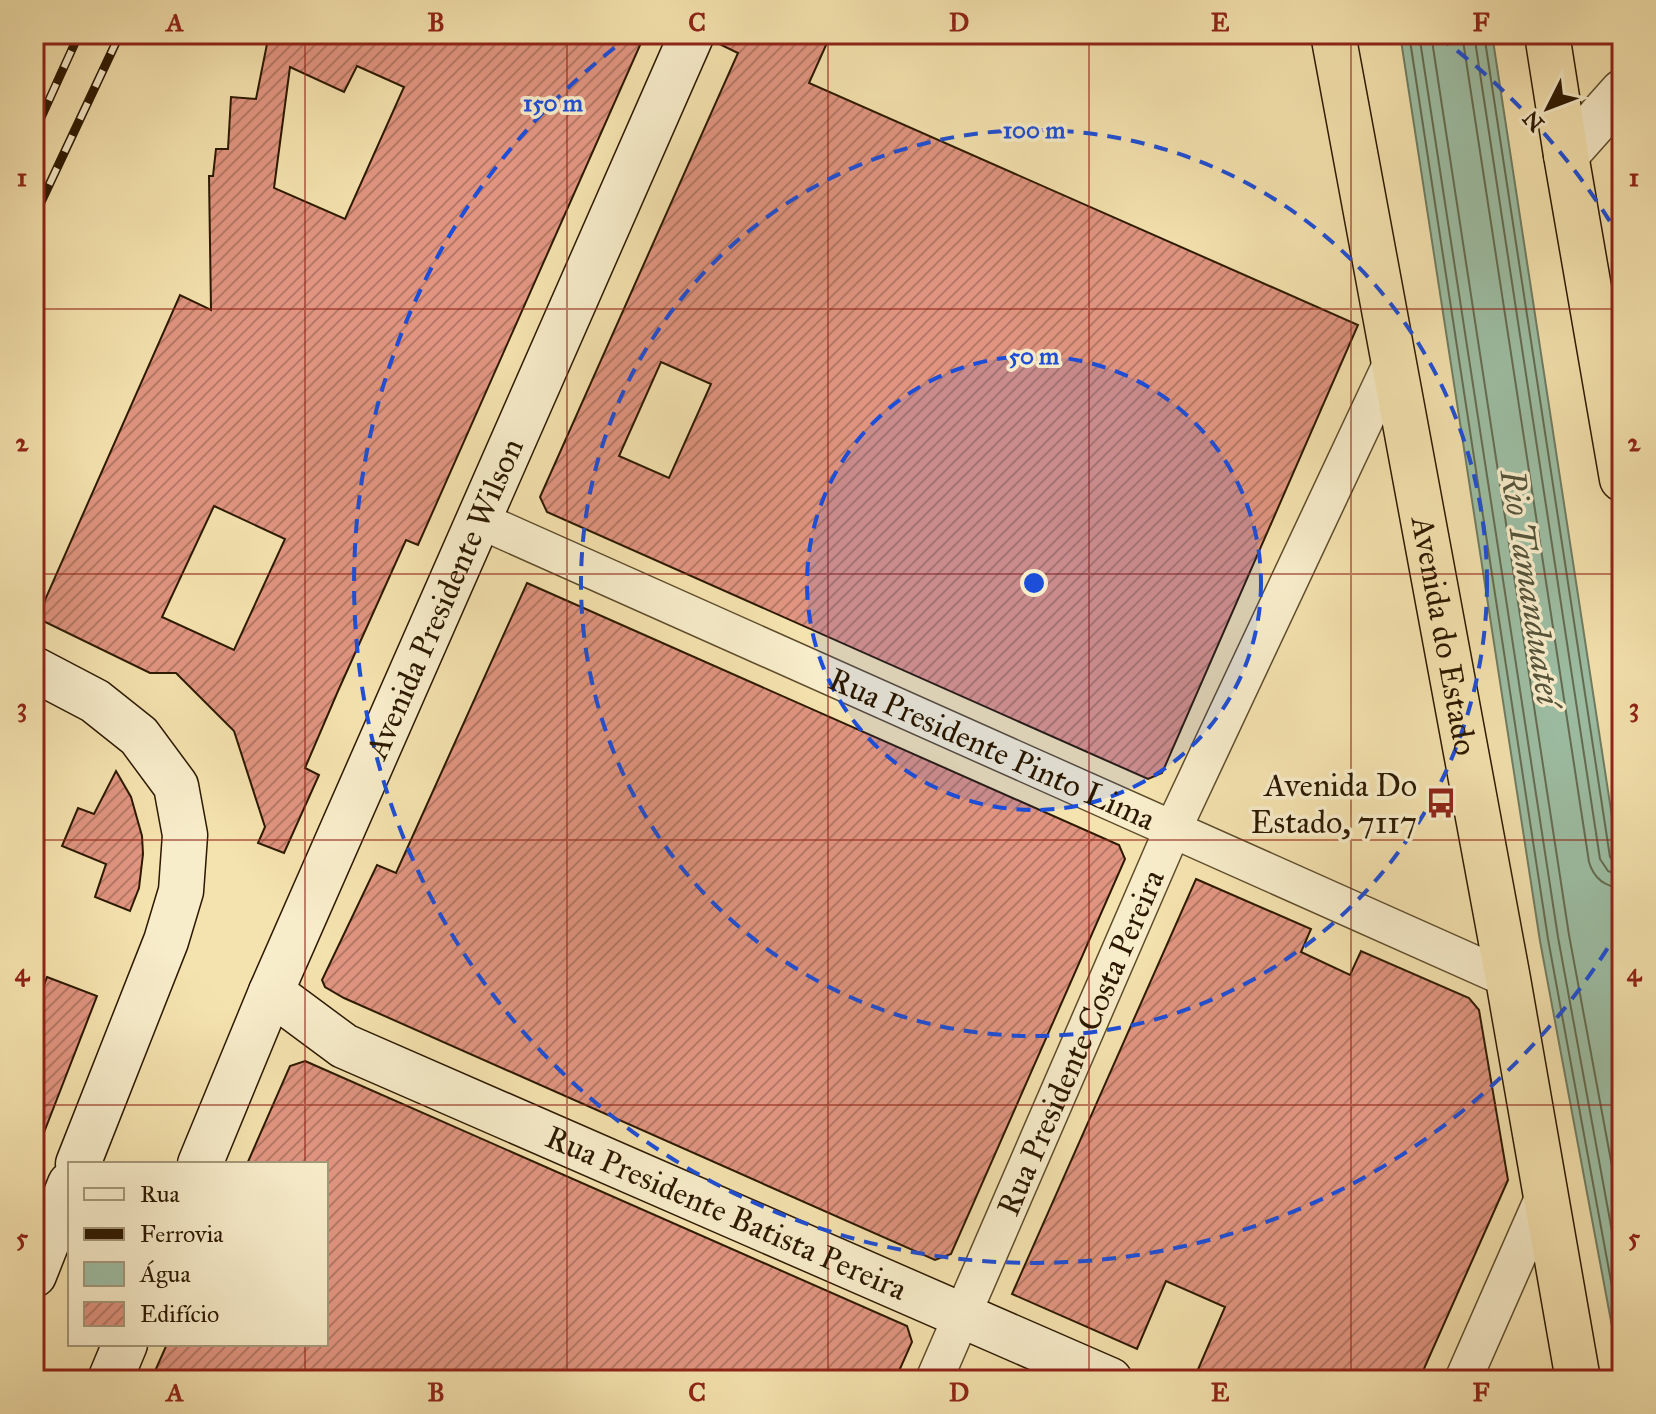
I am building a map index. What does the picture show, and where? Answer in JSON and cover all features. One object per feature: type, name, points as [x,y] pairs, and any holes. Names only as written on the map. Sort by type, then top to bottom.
[{"type":"highway","name":"Avenida do Estado","points":[[1333,34],[1508,979],[1578,1380]]},
{"type":"highway","points":[[1547,34],[1622,479]]},
{"type":"main road","name":"Avenida Presidente Wilson","points":[[201,1162],[271,992],[692,34]]},
{"type":"main road","points":[[1566,155],[1622,92]]},
{"type":"main road","points":[[34,669],[95,701],[139,736],[176,786],[185,835],[181,891],[166,941],[79,1162]]},
{"type":"main road","name":"Rua Presidente Batista Pereira","points":[[271,992],[344,1046],[1110,1380]]},
{"type":"main road","name":"Rua Presidente Batista Pereira","points":[[253,1037],[344,1046]]},
{"type":"main road","points":[[34,1275],[68,1189]]},
{"type":"main road","points":[[110,1380],[124,1346]]},
{"type":"street","name":"Rua Presidente Costa Pereira","points":[[934,1380],[1172,831],[1394,358]]},
{"type":"street","name":"Rua Presidente Pinto Lima","points":[[477,519],[1508,979]]},
{"type":"street","points":[[1463,1380],[1544,1196]]},
{"type":"water","name":"Rio Tamanduateí","points":[[1400,34],[1492,34],[1622,882],[1622,1380],[1540,941]]},
{"type":"building","points":[[269,34],[645,34],[418,545],[406,540],[338,691],[305,768],[319,775],[284,853],[258,843],[265,827],[234,731],[176,673],[150,673],[37,618],[180,295],[211,310],[209,176],[213,176],[216,149],[228,149],[231,97],[256,99]],"holes":[[[357,66],[404,87],[345,219],[274,188],[290,67],[344,92]],[[214,506],[285,539],[234,650],[162,617]]]},
{"type":"building","points":[[717,34],[831,34],[809,83],[1358,325],[1162,773],[1148,779],[547,512],[540,497],[738,53],[715,42]],"holes":[[[661,362],[711,384],[669,478],[619,456]]]},
{"type":"building","points":[[527,583],[1119,845],[1125,859],[951,1254],[935,1260],[325,987],[322,980],[377,865],[396,873]]},
{"type":"building","points":[[116,771],[131,797],[142,836],[139,888],[130,911],[95,897],[106,864],[62,846],[78,808],[94,814]]},
{"type":"building","points":[[1196,879],[1311,929],[1301,952],[1350,975],[1361,951],[1469,998],[1479,1010],[1508,1180],[1419,1380],[1208,1380],[1196,1374],[1225,1307],[1166,1281],[1137,1349],[1012,1294]]},
{"type":"building","points":[[47,977],[97,996],[36,1153],[34,1012]]},
{"type":"building","points":[[305,1061],[907,1326],[912,1342],[895,1380],[151,1380],[166,1346],[328,1346],[328,1162],[248,1162],[290,1066]]},
{"type":"railway","points":[[34,133],[79,34]]},
{"type":"railway","points":[[34,217],[120,34]]},
{"type":"place","name":"Avenida Do Estado, 7117","points":[[1441,803]]}]
